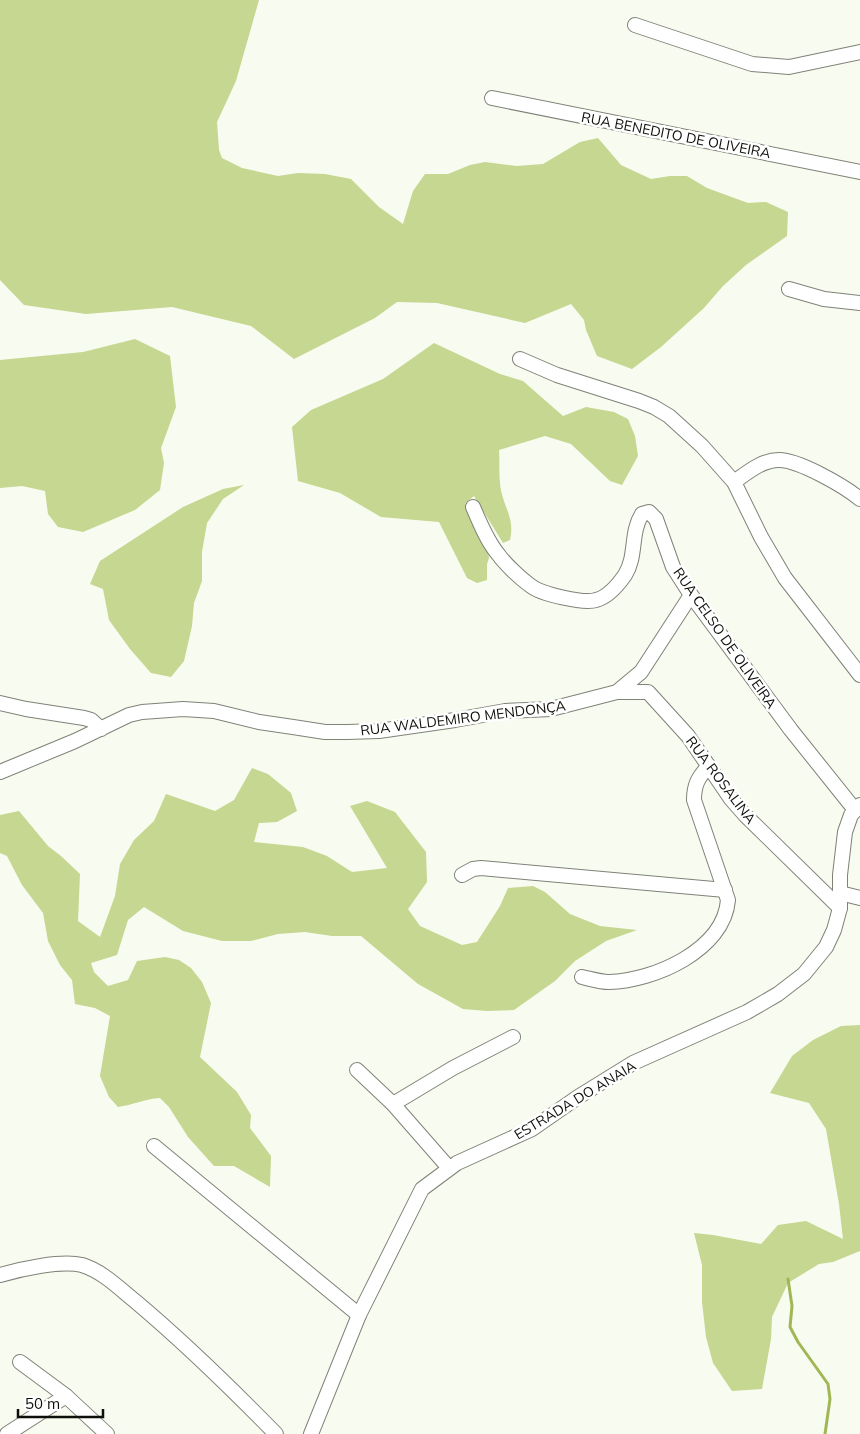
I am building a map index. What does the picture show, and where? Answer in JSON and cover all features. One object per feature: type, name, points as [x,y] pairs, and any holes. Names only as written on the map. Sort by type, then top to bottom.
[{"type":"street","points":[[634,25],[752,64],[770,67],[788,67],[860,52]]},
{"type":"street","name":"RUA BENEDITO DE OLIVEIRA","points":[[492,98],[860,172]]},
{"type":"street","points":[[789,289],[824,299],[860,303]]},
{"type":"street","points":[[520,359],[557,375],[639,400],[654,407],[669,416],[702,446],[734,482],[761,537],[785,578],[860,675]]},
{"type":"street","points":[[734,482],[759,466],[779,460],[810,469],[860,499]]},
{"type":"street","name":"RUA CELSO DE OLIVEIRA","points":[[473,507],[498,555],[532,587],[556,596],[581,602],[596,600],[606,596],[625,576],[632,562],[635,528],[642,514],[649,512],[656,519],[674,567],[691,595],[791,730],[858,807]]},
{"type":"street","name":"RUA WALDEMIRO MENDONÇA","points":[[0,772],[129,715],[183,709],[214,711],[258,722],[325,732],[379,730],[505,711],[551,709],[617,692],[641,672],[691,595]]},
{"type":"street","name":"RUA ROSALINA","points":[[641,672],[643,686],[688,736],[746,816],[840,908]]},
{"type":"street","points":[[617,692],[648,692]]},
{"type":"street","points":[[0,703],[84,718],[90,720],[101,729]]},
{"type":"street","points":[[582,977],[608,982],[653,974],[676,965],[696,951],[719,927],[727,912],[728,900],[707,843],[694,800],[694,790],[698,778],[708,766]]},
{"type":"street","name":"ESTRADA DO ANAIA","points":[[311,1434],[359,1315],[422,1189],[449,1168],[532,1129],[633,1064],[747,1012],[778,994],[804,974],[826,948],[834,930],[840,908],[840,875],[845,832],[848,822],[858,807]]},
{"type":"street","points":[[462,875],[481,868],[725,890]]},
{"type":"street","points":[[840,893],[860,898]]},
{"type":"street","points":[[393,1104],[453,1068],[513,1037]]},
{"type":"street","points":[[357,1070],[393,1104],[449,1168]]},
{"type":"street","points":[[154,1146],[359,1315]]},
{"type":"street","points":[[0,1275],[13,1271],[67,1263],[95,1270],[151,1314],[249,1405],[276,1434]]},
{"type":"street","points":[[20,1362],[66,1396],[107,1434]]},
{"type":"street","points":[[7,1434],[66,1396]]},
{"type":"green space","points":[[0,0],[259,0],[236,81],[217,122],[219,150],[222,158],[242,168],[278,176],[298,173],[325,174],[351,179],[379,207],[403,224],[413,191],[425,174],[448,174],[470,165],[485,162],[517,166],[543,164],[580,142],[598,138],[621,165],[651,179],[687,176],[707,188],[748,203],[766,202],[788,212],[787,236],[746,265],[723,286],[704,308],[661,347],[632,369],[597,356],[586,330],[584,320],[571,304],[525,323],[437,303],[397,302],[375,318],[294,359],[251,326],[172,307],[86,314],[24,305],[0,280]]},
{"type":"green space","points":[[135,339],[170,356],[176,407],[161,448],[164,463],[160,490],[135,510],[83,532],[58,527],[48,514],[45,491],[22,486],[0,488],[0,360],[83,352]]},
{"type":"green space","points":[[434,343],[500,374],[523,381],[563,416],[586,407],[614,412],[628,419],[635,436],[638,456],[622,485],[610,481],[571,444],[545,436],[499,450],[500,487],[510,518],[511,534],[510,540],[503,543],[474,496],[465,504],[487,546],[489,558],[487,580],[477,583],[467,578],[439,522],[381,517],[340,493],[298,481],[292,427],[311,410],[383,379]]},
{"type":"green space","points":[[244,485],[223,499],[207,523],[202,552],[202,581],[194,603],[192,626],[184,661],[171,677],[151,673],[130,649],[109,620],[103,589],[90,584],[100,561],[183,507],[223,489]]},
{"type":"green space","points":[[252,768],[268,774],[291,793],[297,811],[277,822],[259,823],[254,842],[303,847],[327,856],[352,872],[387,868],[350,806],[367,801],[395,812],[426,852],[427,882],[408,909],[420,926],[462,945],[477,942],[500,906],[508,888],[533,886],[545,892],[570,914],[600,926],[637,930],[606,941],[575,961],[555,981],[514,1010],[487,1011],[463,1009],[418,984],[361,936],[332,936],[305,932],[278,934],[251,941],[222,941],[183,931],[144,907],[128,920],[117,955],[91,963],[94,972],[108,986],[128,980],[137,961],[165,957],[179,960],[191,968],[202,982],[211,1003],[200,1057],[237,1092],[251,1115],[250,1128],[271,1156],[270,1187],[234,1166],[214,1166],[188,1137],[169,1107],[160,1098],[118,1107],[109,1097],[100,1076],[110,1016],[95,1008],[75,1004],[72,980],[60,965],[48,941],[43,913],[22,885],[7,856],[0,853],[0,815],[19,811],[48,846],[80,874],[78,921],[100,937],[115,896],[120,864],[134,840],[154,821],[166,794],[215,811],[234,800]]},
{"type":"green space","points":[[860,1025],[860,1251],[833,1262],[819,1264],[788,1283],[772,1317],[771,1339],[762,1389],[732,1391],[713,1363],[706,1337],[702,1302],[702,1265],[694,1233],[761,1244],[778,1225],[806,1221],[843,1239],[826,1129],[809,1103],[770,1093],[792,1056],[813,1040],[841,1026]]},
{"type":"waterway","points":[[788,1279],[792,1306],[790,1327],[798,1342],[828,1384],[830,1399],[825,1434]]}]
